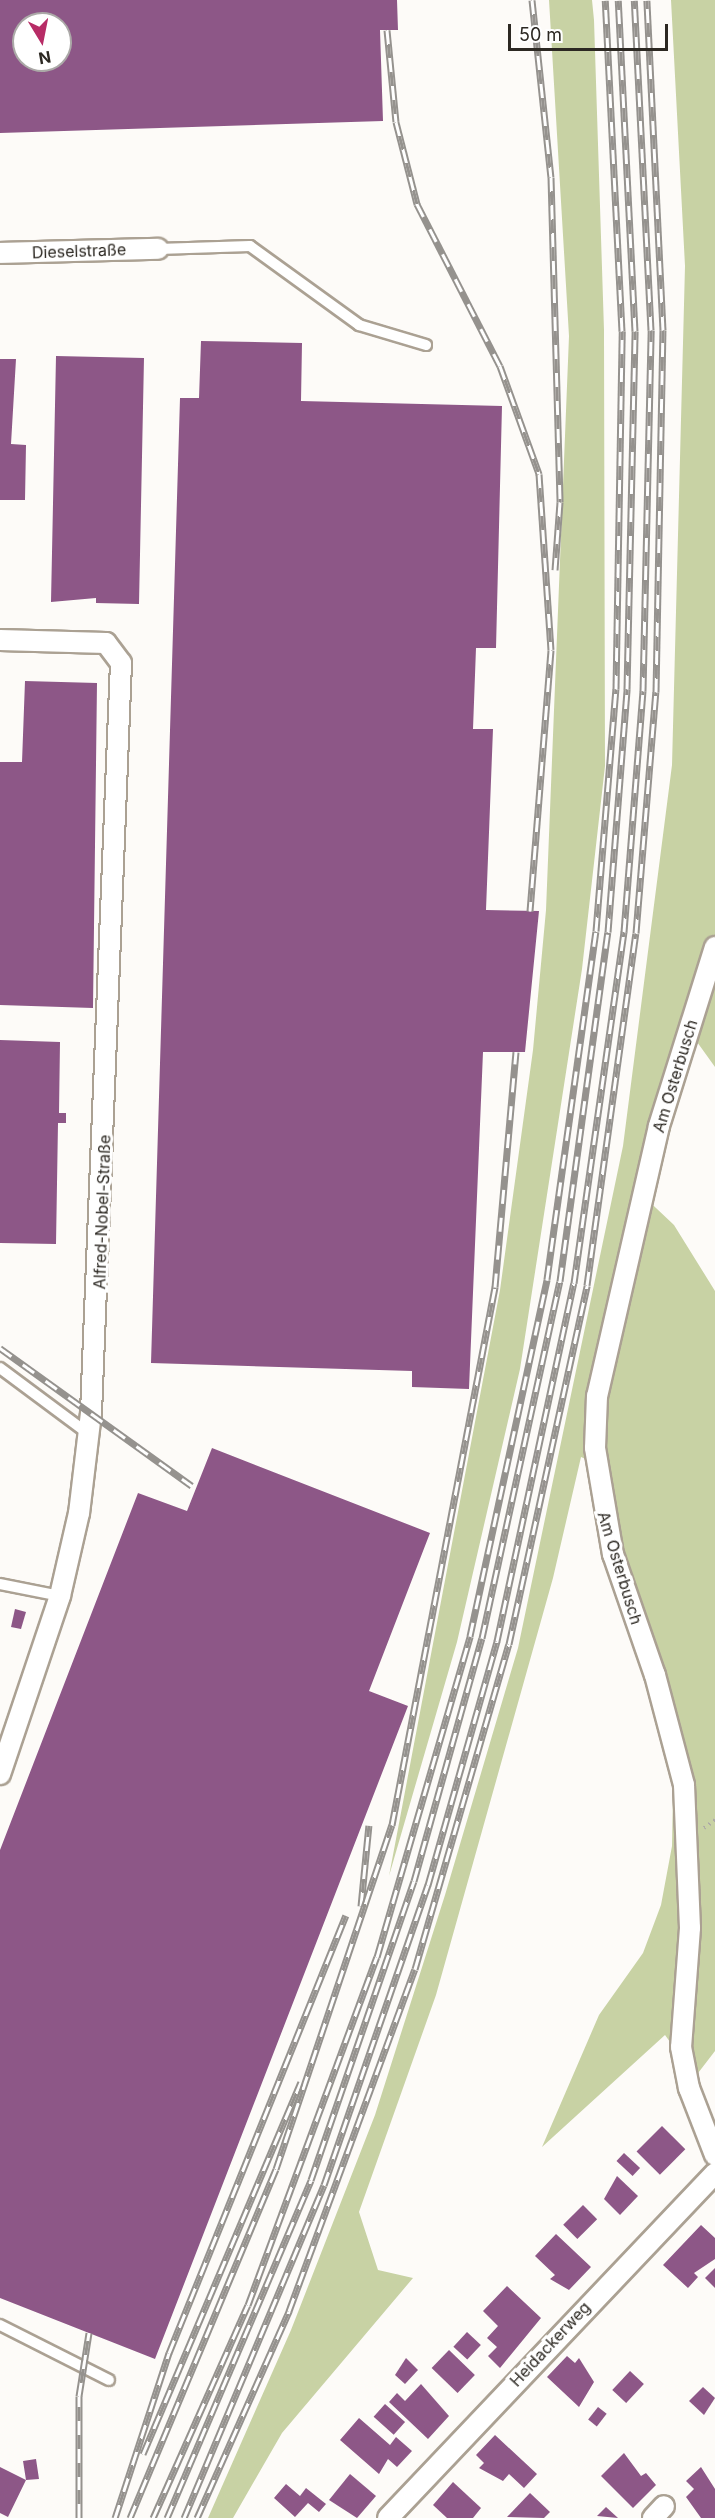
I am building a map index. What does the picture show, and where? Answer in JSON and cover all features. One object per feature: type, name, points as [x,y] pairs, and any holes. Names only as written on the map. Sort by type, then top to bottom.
[{"type":"street","name":"Dieselstraße","points":[[0,253],[158,249]]},
{"type":"street","name":"Alfred-Nobel-Straße","points":[[0,640],[106,643],[121,663],[97,1356],[89,1434],[79,1513],[60,1596],[0,1774]]},
{"type":"street","name":"Am Osterbusch","points":[[715,947],[657,1137],[597,1396],[595,1448],[613,1554],[655,1675],[684,1785],[690,1928],[681,2047],[689,2088],[715,2155]]},
{"type":"street","name":"Heidackerweg","points":[[388,2518],[715,2173]]},
{"type":"lane","points":[[158,249],[250,246],[359,325],[426,345]]},
{"type":"lane","points":[[0,1368],[89,1434]]},
{"type":"lane","points":[[0,1584],[60,1596]]},
{"type":"lane","points":[[0,2325],[109,2380]]},
{"type":"green space","points":[[549,0],[592,0],[594,20],[604,330],[605,766],[582,969],[520,1369],[457,1642],[389,1876],[500,1290],[533,1050],[546,910],[569,336]]},
{"type":"green space","points":[[671,0],[715,0],[715,1067],[687,1028],[638,1191],[674,1225],[715,1291],[715,2051],[695,2077],[665,2035],[542,2147],[599,2015],[643,1953],[661,1905],[672,1846],[673,1792],[664,1742],[604,1557],[588,1460],[581,1457],[553,1578],[436,1995],[359,2212],[378,2270],[413,2278],[282,2433],[233,2518],[208,2518],[291,2330],[375,2115],[445,1895],[518,1648],[623,1146],[672,765],[685,266]]},
{"type":"building","points":[[0,0],[397,0],[398,30],[380,30],[383,121],[0,133]]},
{"type":"building","points":[[201,341],[302,343],[301,401],[502,406],[496,648],[476,648],[473,729],[493,729],[486,910],[539,911],[525,1052],[483,1052],[469,1389],[412,1387],[412,1371],[151,1363],[180,398],[199,398]]},
{"type":"building","points":[[56,356],[144,358],[139,604],[96,603],[96,598],[51,602]]},
{"type":"building","points":[[0,359],[16,359],[11,444],[26,445],[25,500],[0,500]]},
{"type":"building","points":[[25,681],[97,683],[93,1008],[0,1005],[0,762],[22,762]]},
{"type":"building","points":[[0,1040],[60,1042],[59,1113],[66,1113],[66,1123],[58,1123],[56,1244],[0,1243]]},
{"type":"building","points":[[212,1448],[430,1533],[369,1691],[408,1706],[155,2359],[0,2298],[0,1850],[138,1493],[187,1511]]},
{"type":"building","points":[[15,1609],[26,1612],[21,1629],[11,1627]]},
{"type":"building","points":[[662,2126],[685,2149],[660,2175],[637,2151]]},
{"type":"building","points":[[624,2153],[640,2168],[633,2176],[616,2161]]},
{"type":"building","points":[[617,2176],[638,2196],[620,2215],[604,2199]]},
{"type":"building","points":[[583,2205],[597,2219],[577,2239],[563,2225]]},
{"type":"building","points":[[701,2225],[715,2238],[715,2259],[694,2273],[698,2277],[688,2288],[663,2265]]},
{"type":"building","points":[[556,2234],[591,2267],[569,2290],[550,2279],[555,2275],[535,2256]]},
{"type":"building","points":[[715,2268],[715,2288],[705,2278]]},
{"type":"building","points":[[507,2286],[541,2318],[500,2368],[488,2356],[497,2347],[487,2338],[498,2326],[483,2311]]},
{"type":"building","points":[[467,2332],[481,2345],[467,2360],[453,2347]]},
{"type":"building","points":[[449,2350],[475,2375],[458,2393],[432,2368]]},
{"type":"building","points":[[567,2356],[575,2363],[579,2358],[594,2382],[579,2407],[547,2377]]},
{"type":"building","points":[[406,2358],[418,2370],[405,2384],[395,2375]]},
{"type":"building","points":[[630,2371],[644,2384],[626,2403],[612,2390]]},
{"type":"building","points":[[421,2384],[449,2416],[428,2439],[389,2402],[397,2393],[405,2401]]},
{"type":"building","points":[[703,2387],[715,2398],[704,2415],[689,2401]]},
{"type":"building","points":[[385,2404],[405,2422],[394,2435],[374,2417]]},
{"type":"building","points":[[598,2407],[607,2414],[597,2426],[588,2420]]},
{"type":"building","points":[[359,2418],[390,2445],[396,2437],[412,2451],[397,2467],[388,2459],[379,2474],[340,2440]]},
{"type":"building","points":[[495,2435],[537,2474],[524,2488],[509,2474],[503,2481],[479,2468],[484,2463],[476,2455]]},
{"type":"building","points":[[624,2453],[641,2476],[646,2473],[656,2485],[633,2508],[601,2476]]},
{"type":"building","points":[[36,2459],[39,2479],[26,2480],[23,2461]]},
{"type":"building","points":[[0,2467],[26,2480],[8,2517],[0,2513]]},
{"type":"building","points":[[701,2467],[715,2489],[715,2518],[701,2518],[686,2497],[694,2489],[686,2481]]},
{"type":"building","points":[[350,2474],[376,2496],[357,2518],[329,2500]]},
{"type":"building","points":[[453,2482],[481,2508],[473,2518],[447,2518],[433,2505]]},
{"type":"building","points":[[286,2484],[300,2496],[306,2488],[326,2504],[319,2512],[308,2503],[295,2517],[274,2498]]},
{"type":"building","points":[[530,2493],[550,2512],[544,2518],[507,2517]]},
{"type":"building","points":[[606,2507],[618,2518],[597,2516]]},
{"type":"railway","points":[[532,0],[551,177],[560,502],[555,570]]},
{"type":"railway","points":[[153,2518],[248,2305],[377,1957],[470,1636],[547,1279],[596,931],[616,689],[622,331],[605,0]]},
{"type":"railway","points":[[167,2518],[311,2180],[414,1881],[482,1638],[560,1281],[608,932],[627,689],[635,331],[618,0]]},
{"type":"railway","points":[[184,2518],[324,2185],[428,1885],[497,1641],[574,1283],[624,932],[643,691],[651,330],[634,0]]},
{"type":"railway","points":[[197,2518],[289,2311],[415,1969],[509,1644],[587,1285],[636,933],[656,692],[663,330],[647,0]]},
{"type":"railway","points":[[387,30],[396,122],[417,204],[500,366],[539,474],[551,650],[530,911]]},
{"type":"railway","points":[[130,2518],[276,2169],[392,1825],[495,1287],[516,1052]]},
{"type":"railway","points":[[0,1348],[192,1486]]},
{"type":"railway","points":[[361,1906],[369,1825]]},
{"type":"railway","points":[[115,2518],[169,2353],[346,1915]]},
{"type":"railway","points":[[143,2454],[301,2082]]},
{"type":"railway","points":[[79,2518],[79,2396],[89,2333]]}]
